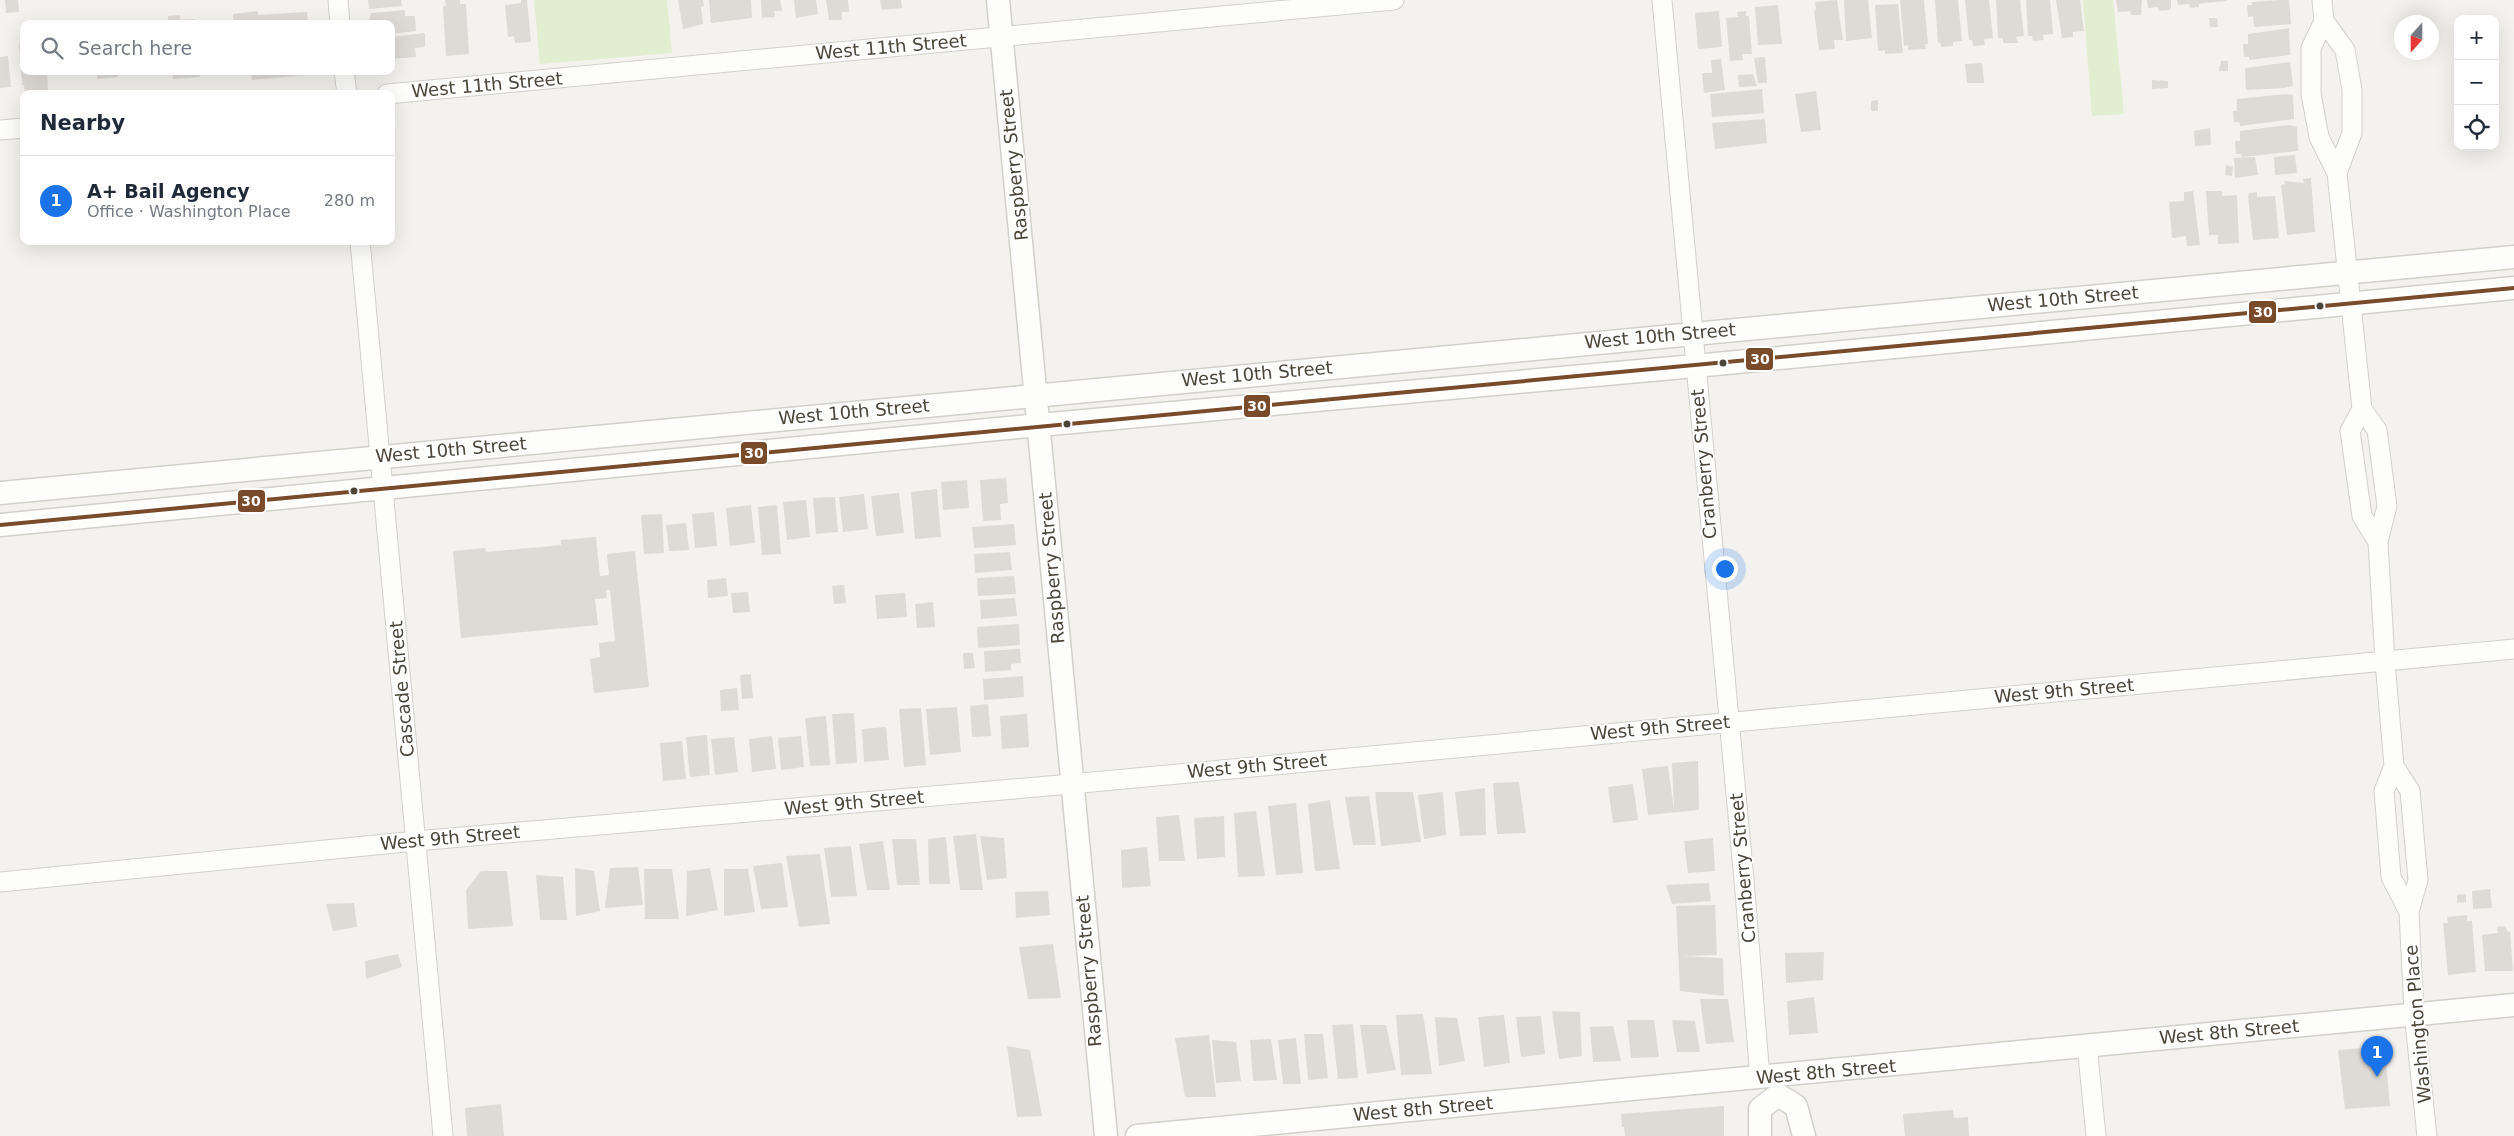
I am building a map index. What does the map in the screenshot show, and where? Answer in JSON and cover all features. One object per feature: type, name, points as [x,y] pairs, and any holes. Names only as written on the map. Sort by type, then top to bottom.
[{"type":"street","points":[[338,0],[340,20]]},
{"type":"street","name":"Raspberry Street","points":[[998,0],[1071,784],[1106,1136]]},
{"type":"street","name":"West 11th Street","points":[[395,93],[1394,0]]},
{"type":"street","name":"Cranberry Street","points":[[1662,0],[1729,722],[1772,1083]]},
{"type":"street","points":[[2322,0],[2324,21],[2345,50],[2352,90],[2352,133],[2337,173]]},
{"type":"street","points":[[2324,21],[2311,48],[2311,94],[2319,138],[2337,173],[2362,409]]},
{"type":"street","points":[[345,75],[346,90]]},
{"type":"street","points":[[0,130],[20,128]]},
{"type":"street","name":"Cascade Street","points":[[360,245],[443,1136]]},
{"type":"street","name":"West 10th Street","points":[[0,493],[2514,257]]},
{"type":"street","name":"West 10th Street","points":[[0,525],[1039,425],[1695,366],[2514,288]]},
{"type":"street","points":[[2019,304],[2023,334]]},
{"type":"street","points":[[1363,364],[1365,395]]},
{"type":"street","name":"Washington Place","points":[[2378,542],[2362,516],[2350,431],[2362,409],[2377,430],[2387,506],[2378,542],[2385,662],[2394,766],[2384,791],[2391,877],[2409,912]]},
{"type":"street","points":[[612,435],[614,466]]},
{"type":"street","points":[[50,488],[53,520]]},
{"type":"street","name":"West 9th Street","points":[[0,882],[416,841],[1071,784],[2514,650]]},
{"type":"street","name":"Washington Place","points":[[2394,766],[2410,791],[2418,880],[2409,912],[2414,1013],[2427,1136]]},
{"type":"street","name":"West 8th Street","points":[[1137,1136],[1772,1083],[2087,1045],[2514,1004]]},
{"type":"street","points":[[2087,1045],[2096,1136]]},
{"type":"street","points":[[1760,1136],[1760,1109],[1772,1083],[1796,1106],[1804,1136]]},
{"type":"green space","points":[[534,0],[667,0],[672,53],[540,64]]},
{"type":"green space","points":[[2083,0],[2113,0],[2124,114],[2092,116]]},
{"type":"building","points":[[5,0],[18,0],[19,12],[6,13]]},
{"type":"building","points":[[368,0],[401,0],[402,6],[369,9]]},
{"type":"building","points":[[445,0],[460,0],[460,4],[466,4],[469,54],[446,56],[443,6],[446,6]]},
{"type":"building","points":[[521,0],[527,0],[531,42],[515,43],[514,36],[508,37],[505,5],[521,3]]},
{"type":"building","points":[[678,0],[703,0],[704,6],[701,7],[703,24],[683,29]]},
{"type":"building","points":[[709,0],[751,0],[752,18],[711,23]]},
{"type":"building","points":[[761,0],[780,0],[782,11],[774,11],[775,17],[762,18]]},
{"type":"building","points":[[794,0],[816,0],[818,14],[796,18]]},
{"type":"building","points":[[826,0],[848,0],[849,12],[842,12],[842,20],[829,20]]},
{"type":"building","points":[[880,0],[901,0],[902,8],[882,10]]},
{"type":"building","points":[[1837,0],[1843,40],[1834,40],[1835,49],[1819,50],[1814,11],[1816,10],[1815,2]]},
{"type":"building","points":[[1844,0],[1868,0],[1872,38],[1846,41]]},
{"type":"building","points":[[1900,0],[1924,0],[1928,44],[1925,44],[1926,49],[1908,50],[1908,45],[1904,46]]},
{"type":"building","points":[[1935,0],[1958,0],[1962,41],[1953,42],[1953,46],[1941,47],[1941,43],[1938,43]]},
{"type":"building","points":[[1965,0],[1989,0],[1993,38],[1984,39],[1985,45],[1973,46],[1972,40],[1969,40]]},
{"type":"building","points":[[1996,0],[2020,0],[2024,36],[2016,37],[2018,43],[2003,43],[2003,38],[1998,38]]},
{"type":"building","points":[[2026,0],[2050,0],[2053,34],[2043,35],[2044,40],[2033,41],[2032,36],[2028,36]]},
{"type":"building","points":[[2056,0],[2080,0],[2084,31],[2073,32],[2073,37],[2062,38]]},
{"type":"building","points":[[2116,0],[2142,0],[2141,15],[2131,15],[2130,11],[2118,12]]},
{"type":"building","points":[[2147,0],[2171,0],[2171,8],[2159,11],[2158,7],[2148,8]]},
{"type":"building","points":[[2177,0],[2227,1],[2203,3],[2199,4],[2199,7],[2190,8],[2189,4],[2178,5]]},
{"type":"building","points":[[2289,0],[2291,24],[2254,27],[2253,16],[2248,17],[2247,5],[2252,5],[2252,2]]},
{"type":"building","points":[[1898,4],[1903,53],[1885,54],[1885,50],[1878,51],[1875,5]]},
{"type":"building","points":[[1778,5],[1782,44],[1758,45],[1755,7]]},
{"type":"building","points":[[405,10],[405,16],[415,16],[416,31],[395,34],[395,20],[369,20],[371,13]]},
{"type":"building","points":[[258,11],[258,15],[307,12],[308,20],[234,20],[233,14]]},
{"type":"building","points":[[1719,11],[1722,47],[1698,49],[1695,13]]},
{"type":"building","points":[[1746,11],[1746,16],[1749,16],[1752,54],[1742,54],[1743,60],[1730,61],[1726,18],[1738,17],[1737,12]]},
{"type":"building","points":[[180,15],[180,20],[168,20],[168,16]]},
{"type":"building","points":[[2209,18],[2217,18],[2218,27],[2210,27]]},
{"type":"building","points":[[2289,28],[2290,55],[2249,60],[2249,57],[2244,57],[2243,44],[2248,44],[2248,34]]},
{"type":"building","points":[[425,33],[425,47],[415,48],[416,57],[395,59],[395,37]]},
{"type":"building","points":[[8,56],[11,87],[0,88],[0,57]]},
{"type":"building","points":[[1765,57],[1767,83],[1758,83],[1754,58]]},
{"type":"building","points":[[1721,59],[1725,90],[1704,93],[1702,73],[1712,73],[1711,60]]},
{"type":"building","points":[[2221,61],[2228,61],[2228,71],[2219,71]]},
{"type":"building","points":[[2290,62],[2293,86],[2246,90],[2245,68]]},
{"type":"building","points":[[1982,63],[1984,83],[1967,83],[1965,64]]},
{"type":"building","points":[[1753,74],[1757,86],[1739,87],[1738,75]]},
{"type":"building","points":[[21,75],[47,75],[48,90],[25,90],[24,85],[22,85]]},
{"type":"building","points":[[97,75],[118,75],[118,77],[97,79]]},
{"type":"building","points":[[172,75],[200,75],[200,77],[173,79]]},
{"type":"building","points":[[251,75],[305,75],[252,80]]},
{"type":"building","points":[[2152,80],[2168,81],[2168,88],[2152,89]]},
{"type":"building","points":[[1762,89],[1764,113],[1712,117],[1710,94]]},
{"type":"building","points":[[1816,91],[1821,130],[1801,132],[1795,94]]},
{"type":"building","points":[[2293,95],[2294,119],[2240,126],[2239,122],[2234,122],[2233,111],[2237,111],[2237,99]]},
{"type":"building","points":[[1878,100],[1878,111],[1871,111],[1871,101]]},
{"type":"building","points":[[1765,119],[1767,143],[1715,149],[1712,123]]},
{"type":"building","points":[[2289,125],[2297,127],[2298,151],[2242,157],[2241,154],[2236,154],[2235,141],[2240,141],[2240,131]]},
{"type":"building","points":[[2210,128],[2211,145],[2195,146],[2194,131]]},
{"type":"building","points":[[2295,155],[2297,173],[2275,175],[2274,157]]},
{"type":"building","points":[[2255,157],[2258,175],[2235,178],[2234,158]]},
{"type":"building","points":[[2226,165],[2233,167],[2232,176],[2225,175]]},
{"type":"building","points":[[2311,178],[2315,232],[2287,235],[2281,185],[2285,184],[2284,181],[2304,183],[2303,179]]},
{"type":"building","points":[[2193,191],[2200,245],[2187,246],[2186,236],[2172,238],[2169,202],[2184,201],[2184,192]]},
{"type":"building","points":[[2206,191],[2222,191],[2222,196],[2237,195],[2239,243],[2218,244],[2218,235],[2209,235]]},
{"type":"building","points":[[2257,192],[2257,197],[2275,196],[2279,238],[2253,240],[2248,197],[2249,193]]},
{"type":"building","points":[[1006,478],[1008,503],[1000,504],[1001,520],[983,521],[980,480]]},
{"type":"building","points":[[967,480],[969,508],[943,510],[941,482]]},
{"type":"building","points":[[937,489],[941,537],[915,539],[911,492]]},
{"type":"building","points":[[899,493],[904,533],[876,536],[871,496]]},
{"type":"building","points":[[864,494],[868,529],[843,532],[839,497]]},
{"type":"building","points":[[835,497],[838,532],[816,534],[813,498]]},
{"type":"building","points":[[806,500],[810,537],[787,540],[783,502]]},
{"type":"building","points":[[751,505],[755,543],[730,546],[726,508]]},
{"type":"building","points":[[777,505],[781,554],[762,555],[758,507]]},
{"type":"building","points":[[714,512],[717,546],[695,548],[692,514]]},
{"type":"building","points":[[662,514],[664,553],[644,554],[641,515]]},
{"type":"building","points":[[686,523],[689,550],[669,551],[666,525]]},
{"type":"building","points":[[1014,524],[1016,545],[974,548],[972,527]]},
{"type":"building","points":[[596,537],[600,576],[609,575],[607,554],[635,551],[649,687],[594,693],[590,659],[600,657],[599,643],[615,641],[610,590],[606,590],[607,598],[595,599],[598,625],[461,638],[453,551],[485,548],[486,552],[561,545],[561,540]]},
{"type":"building","points":[[1010,552],[1012,570],[975,573],[974,554]]},
{"type":"building","points":[[1014,576],[1016,594],[978,596],[977,578]]},
{"type":"building","points":[[726,578],[728,596],[708,598],[707,580]]},
{"type":"building","points":[[844,585],[846,603],[834,604],[832,586]]},
{"type":"building","points":[[748,592],[750,612],[733,613],[731,593]]},
{"type":"building","points":[[905,593],[907,617],[877,619],[875,595]]},
{"type":"building","points":[[1015,598],[1017,616],[981,619],[980,600]]},
{"type":"building","points":[[933,602],[935,627],[917,628],[915,604]]},
{"type":"building","points":[[1019,624],[1020,645],[978,648],[977,627]]},
{"type":"building","points":[[1020,649],[1021,663],[1011,664],[1011,670],[985,672],[984,651]]},
{"type":"building","points":[[963,653],[973,653],[975,668],[964,669]]},
{"type":"building","points":[[751,674],[753,698],[742,699],[740,675]]},
{"type":"building","points":[[1023,676],[1024,697],[984,700],[983,679]]},
{"type":"building","points":[[737,688],[739,710],[721,711],[720,690]]},
{"type":"building","points":[[988,704],[991,736],[972,737],[970,706]]},
{"type":"building","points":[[957,707],[961,752],[930,755],[926,709]]},
{"type":"building","points":[[921,708],[926,765],[904,767],[899,709]]},
{"type":"building","points":[[854,713],[857,763],[836,764],[832,714]]},
{"type":"building","points":[[1027,714],[1029,747],[1002,749],[1000,716]]},
{"type":"building","points":[[826,716],[830,765],[810,766],[805,718]]},
{"type":"building","points":[[886,727],[889,760],[864,762],[862,729]]},
{"type":"building","points":[[707,735],[710,775],[690,777],[686,737]]},
{"type":"building","points":[[772,736],[776,769],[752,772],[749,739]]},
{"type":"building","points":[[801,736],[804,767],[781,770],[778,738]]},
{"type":"building","points":[[734,737],[738,772],[715,775],[711,739]]},
{"type":"building","points":[[682,741],[686,779],[663,781],[660,743]]},
{"type":"building","points":[[1698,761],[1699,810],[1648,815],[1642,769],[1668,766],[1674,810],[1672,763]]},
{"type":"building","points":[[1519,782],[1526,833],[1497,834],[1493,783]]},
{"type":"building","points":[[1633,784],[1638,820],[1613,823],[1608,787]]},
{"type":"building","points":[[1485,788],[1486,835],[1460,836],[1455,792]]},
{"type":"building","points":[[1375,792],[1413,792],[1421,842],[1381,846]]},
{"type":"building","points":[[1443,792],[1446,835],[1424,839],[1418,795]]},
{"type":"building","points":[[1369,796],[1376,845],[1353,845],[1345,797]]},
{"type":"building","points":[[1330,800],[1340,869],[1315,871],[1308,804]]},
{"type":"building","points":[[1296,803],[1303,873],[1276,875],[1268,806]]},
{"type":"building","points":[[1256,811],[1265,876],[1238,877],[1234,813]]},
{"type":"building","points":[[1179,815],[1185,861],[1159,861],[1156,817]]},
{"type":"building","points":[[1224,816],[1225,857],[1197,859],[1194,818]]},
{"type":"building","points":[[976,834],[983,890],[960,890],[953,836]]},
{"type":"building","points":[[980,836],[1004,838],[1007,878],[987,880]]},
{"type":"building","points":[[946,837],[950,884],[929,884],[928,839]]},
{"type":"building","points":[[1713,838],[1715,871],[1688,873],[1684,841]]},
{"type":"building","points":[[892,839],[916,839],[920,885],[897,885]]},
{"type":"building","points":[[883,841],[890,890],[867,890],[859,844]]},
{"type":"building","points":[[851,846],[857,896],[831,897],[824,848]]},
{"type":"building","points":[[1147,847],[1151,886],[1122,888],[1121,850]]},
{"type":"building","points":[[820,854],[830,924],[799,927],[786,856]]},
{"type":"building","points":[[782,863],[788,907],[761,909],[753,866]]},
{"type":"building","points":[[638,867],[643,905],[605,908],[610,868]]},
{"type":"building","points":[[575,868],[594,871],[600,911],[576,916]]},
{"type":"building","points":[[710,868],[718,910],[686,916],[687,871]]},
{"type":"building","points":[[644,869],[672,869],[679,919],[645,919]]},
{"type":"building","points":[[724,869],[748,869],[755,912],[724,916]]},
{"type":"building","points":[[481,871],[507,871],[513,926],[468,929],[466,890]]},
{"type":"building","points":[[536,875],[563,877],[567,920],[540,920]]},
{"type":"building","points":[[1709,883],[1711,901],[1672,904],[1666,885]]},
{"type":"building","points":[[2490,889],[2492,908],[2473,909],[2472,891]]},
{"type":"building","points":[[1048,891],[1050,915],[1016,918],[1015,892]]},
{"type":"building","points":[[2466,894],[2466,902],[2457,903],[2457,895]]},
{"type":"building","points":[[354,903],[357,927],[333,931],[326,904]]},
{"type":"building","points":[[1715,905],[1717,955],[1682,956],[1723,958],[1724,996],[1680,991],[1676,906]]},
{"type":"building","points":[[2467,915],[2467,921],[2472,921],[2476,972],[2448,975],[2443,923],[2448,923],[2447,917]]},
{"type":"building","points":[[2505,926],[2508,932],[2510,931],[2513,971],[2485,971],[2482,935],[2498,933],[2497,927]]},
{"type":"building","points":[[1053,944],[1061,998],[1028,999],[1019,947]]},
{"type":"building","points":[[1824,952],[1823,980],[1786,983],[1785,953]]},
{"type":"building","points":[[398,954],[402,967],[366,979],[365,961]]},
{"type":"building","points":[[1814,997],[1818,1033],[1789,1035],[1787,1001]]},
{"type":"building","points":[[1700,999],[1728,999],[1734,1042],[1706,1044]]},
{"type":"building","points":[[1552,1011],[1580,1012],[1582,1056],[1559,1059]]},
{"type":"building","points":[[1423,1014],[1432,1074],[1401,1075],[1396,1015]]},
{"type":"building","points":[[1504,1015],[1510,1063],[1484,1067],[1478,1017]]},
{"type":"building","points":[[1541,1016],[1545,1054],[1521,1057],[1516,1017]]},
{"type":"building","points":[[1435,1017],[1457,1018],[1465,1061],[1439,1066]]},
{"type":"building","points":[[1627,1020],[1654,1020],[1659,1057],[1631,1058]]},
{"type":"building","points":[[1672,1020],[1695,1021],[1700,1052],[1677,1052]]},
{"type":"building","points":[[1353,1024],[1358,1078],[1338,1079],[1332,1025]]},
{"type":"building","points":[[1360,1025],[1386,1025],[1396,1070],[1367,1074]]},
{"type":"building","points":[[1613,1026],[1621,1061],[1593,1062],[1590,1027]]},
{"type":"building","points":[[1304,1034],[1323,1034],[1328,1078],[1308,1080]]},
{"type":"building","points":[[1209,1035],[1216,1097],[1185,1097],[1175,1038]]},
{"type":"building","points":[[1296,1038],[1301,1084],[1283,1084],[1278,1040]]},
{"type":"building","points":[[1271,1039],[1277,1080],[1253,1081],[1250,1040]]},
{"type":"building","points":[[1212,1040],[1236,1042],[1241,1081],[1216,1083]]},
{"type":"building","points":[[1007,1046],[1030,1050],[1042,1116],[1017,1117]]},
{"type":"building","points":[[2387,1046],[2390,1062],[2386,1062],[2390,1106],[2345,1109],[2338,1050]]},
{"type":"building","points":[[501,1104],[504,1136],[467,1136],[465,1108]]},
{"type":"building","points":[[1724,1106],[1724,1136],[1625,1136],[1624,1127],[1622,1127],[1621,1114]]},
{"type":"building","points":[[1953,1110],[1954,1118],[1968,1117],[1969,1136],[1905,1136],[1903,1114]]},
{"type":"transit line","name":"30","points":[[0,525],[2514,288]]},
{"type":"place","name":"A+ Bail Agency","points":[[2377,1077]]}]
